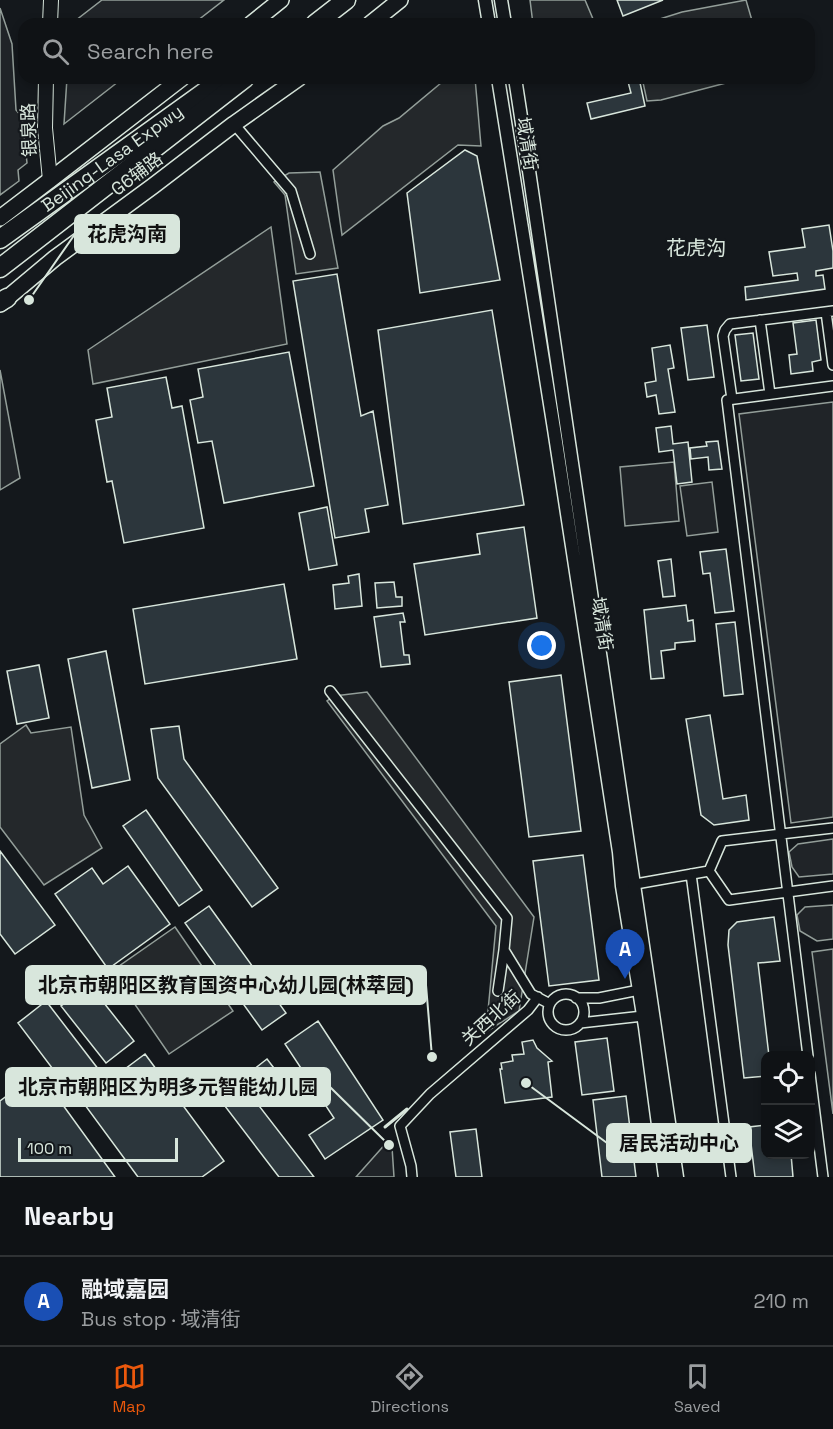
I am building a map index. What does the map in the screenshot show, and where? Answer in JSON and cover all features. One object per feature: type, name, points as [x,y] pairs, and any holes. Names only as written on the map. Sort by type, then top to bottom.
[{"type":"highway","points":[[306,18],[329,0]]},
{"type":"highway","points":[[323,18],[346,0]]},
{"type":"highway","name":"Beijing-Lasa Expwy","points":[[0,239],[217,84]]},
{"type":"highway","name":"Beijing-Lasa Expwy","points":[[0,268],[237,84]]},
{"type":"main road","points":[[50,18],[51,0]]},
{"type":"main road","points":[[258,18],[281,0]]},
{"type":"main road","points":[[377,18],[400,0]]},
{"type":"main road","name":"银泉路","points":[[46,84],[45,128],[51,180]]},
{"type":"main road","points":[[0,218],[174,84]]},
{"type":"main road","name":"G6辅路","points":[[2,301],[55,258],[291,84]]},
{"type":"street","points":[[485,0],[488,18]]},
{"type":"street","points":[[501,0],[504,18]]},
{"type":"street","name":"域清街","points":[[499,84],[619,852],[628,885],[639,990],[665,1177]]},
{"type":"street","name":"域清街","points":[[515,84],[628,885],[677,1177]]},
{"type":"street","points":[[234,124],[291,191],[310,254]]},
{"type":"street","points":[[732,399],[723,336],[730,324],[830,311],[833,365]]},
{"type":"street","points":[[760,320],[770,394]]},
{"type":"street","points":[[807,1051],[727,400],[833,386]]},
{"type":"street","points":[[330,691],[507,918],[498,991]]},
{"type":"street","points":[[709,871],[722,841],[833,828]]},
{"type":"street","points":[[628,885],[709,871]]},
{"type":"street","points":[[709,871],[729,900],[833,886]]},
{"type":"street","points":[[691,874],[731,1177]]},
{"type":"street","points":[[504,950],[531,994],[550,1004]]},
{"type":"street","points":[[576,998],[599,998],[639,990]]},
{"type":"street","points":[[580,1023],[584,1012],[576,998],[564,995],[553,999],[548,1015],[550,1021],[558,1029],[570,1030],[580,1023],[644,1016]]},
{"type":"street","name":"关西北街","points":[[412,1177],[400,1126],[430,1094],[528,1010],[538,998]]},
{"type":"street","points":[[814,1105],[823,1177]]},
{"type":"shaded area","points":[[102,0],[224,0],[201,18],[79,18]]},
{"type":"shaded area","points":[[530,0],[585,0],[593,18],[532,18]]},
{"type":"shaded area","points":[[746,0],[751,18],[663,18],[682,12]]},
{"type":"shaded area","points":[[0,8],[12,44],[16,110],[22,117],[27,163],[18,170],[19,181],[0,195]]},
{"type":"shaded area","points":[[67,84],[115,84],[64,124]]},
{"type":"shaded area","points":[[440,84],[476,84],[481,146],[458,145],[342,235],[333,170],[383,126],[399,118]]},
{"type":"shaded area","points":[[643,84],[722,84],[661,100],[647,101]]},
{"type":"shaded area","points":[[320,172],[338,268],[296,274],[285,195],[274,182],[289,173]]},
{"type":"shaded area","points":[[271,227],[287,344],[93,384],[88,350]]},
{"type":"shaded area","points":[[0,370],[20,478],[0,490]]},
{"type":"shaded area","points":[[833,402],[833,817],[791,823],[739,414]]},
{"type":"shaded area","points":[[674,462],[679,521],[625,526],[620,467]]},
{"type":"shaded area","points":[[712,482],[718,532],[687,536],[680,486]]},
{"type":"shaded area","points":[[367,692],[534,917],[519,1011],[486,1032],[496,926],[327,701],[334,696]]},
{"type":"shaded area","points":[[26,725],[31,733],[71,727],[84,815],[102,848],[44,885],[0,827],[0,744]]},
{"type":"shaded area","points":[[833,839],[833,874],[799,877],[792,867],[789,852],[798,844]]},
{"type":"shaded area","points":[[833,905],[833,939],[817,941],[800,931],[797,915],[805,907]]},
{"type":"shaded area","points":[[175,927],[233,1011],[169,1054],[112,971]]},
{"type":"shaded area","points":[[833,949],[833,1114],[812,952]]},
{"type":"shaded area","points":[[388,1141],[392,1147],[394,1177],[356,1177]]},
{"type":"building","points":[[617,0],[663,0],[623,16]]},
{"type":"building","points":[[629,84],[640,84],[645,106],[591,119],[587,103],[631,93]]},
{"type":"building","points":[[465,150],[477,156],[500,280],[420,293],[407,193]]},
{"type":"building","points":[[829,225],[833,268],[816,271],[816,276],[823,275],[825,289],[746,300],[745,287],[798,280],[797,273],[773,276],[769,252],[805,247],[802,229]]},
{"type":"building","points":[[337,274],[361,416],[373,411],[388,505],[365,509],[369,532],[335,538],[293,281]]},
{"type":"building","points":[[492,310],[524,505],[403,524],[378,330]]},
{"type":"building","points":[[816,320],[821,360],[812,362],[813,371],[791,374],[789,355],[797,354],[793,323]]},
{"type":"building","points":[[707,325],[714,377],[688,380],[681,328]]},
{"type":"building","points":[[753,333],[759,379],[741,381],[735,335]]},
{"type":"building","points":[[670,345],[674,368],[668,369],[675,412],[659,414],[656,395],[647,397],[645,383],[656,381],[652,348]]},
{"type":"building","points":[[289,352],[314,486],[224,503],[212,441],[198,443],[190,400],[203,397],[198,369]]},
{"type":"building","points":[[166,377],[172,408],[182,406],[204,528],[124,543],[112,481],[107,482],[96,420],[112,417],[107,388]]},
{"type":"building","points":[[671,426],[673,444],[688,442],[692,482],[677,484],[673,450],[659,452],[656,428]]},
{"type":"building","points":[[718,441],[722,469],[709,470],[708,457],[691,459],[690,448],[707,446],[706,442]]},
{"type":"building","points":[[327,507],[337,565],[309,570],[299,513]]},
{"type":"building","points":[[524,527],[537,618],[425,635],[414,564],[480,554],[477,534]]},
{"type":"building","points":[[726,549],[734,611],[715,613],[710,573],[703,574],[700,552]]},
{"type":"building","points":[[671,559],[675,596],[663,597],[658,561]]},
{"type":"building","points":[[359,574],[362,606],[335,609],[333,585],[349,583],[348,576]]},
{"type":"building","points":[[394,582],[396,597],[402,597],[402,606],[377,608],[375,583]]},
{"type":"building","points":[[284,584],[297,659],[145,684],[133,609]]},
{"type":"building","points":[[686,605],[688,621],[693,620],[695,641],[675,643],[675,649],[661,651],[664,678],[651,679],[644,610]]},
{"type":"building","points":[[403,613],[405,622],[400,622],[404,655],[409,655],[410,664],[381,667],[374,617]]},
{"type":"building","points":[[735,622],[743,694],[724,696],[716,624]]},
{"type":"building","points":[[106,651],[130,780],[92,788],[68,659]]},
{"type":"building","points":[[39,665],[49,718],[17,724],[7,671]]},
{"type":"building","points":[[561,675],[581,831],[529,837],[509,682]]},
{"type":"building","points":[[710,715],[723,799],[746,795],[749,820],[714,825],[701,815],[686,719]]},
{"type":"building","points":[[179,726],[184,759],[278,888],[252,907],[158,778],[151,729]]},
{"type":"building","points":[[146,810],[202,890],[179,906],[123,826]]},
{"type":"building","points":[[0,851],[55,925],[15,954],[0,934]]},
{"type":"building","points":[[583,855],[599,980],[549,986],[533,861]]},
{"type":"building","points":[[128,866],[170,924],[108,969],[55,894],[92,868],[103,884]]},
{"type":"building","points":[[209,906],[286,1013],[262,1030],[185,923]]},
{"type":"building","points":[[774,917],[780,961],[758,963],[768,1051],[761,1051],[761,1076],[744,1078],[728,945],[729,930],[737,922]]},
{"type":"building","points":[[89,984],[134,1041],[106,1063],[61,1006]]},
{"type":"building","points":[[46,1001],[102,1074],[74,1097],[18,1023]]},
{"type":"building","points":[[318,1021],[383,1120],[325,1159],[309,1135],[334,1118],[285,1044]]},
{"type":"building","points":[[607,1038],[614,1091],[582,1095],[575,1042]]},
{"type":"building","points":[[533,1040],[537,1048],[552,1061],[548,1062],[552,1097],[505,1103],[501,1063],[513,1061],[512,1055],[524,1054],[522,1042]]},
{"type":"building","points":[[145,1054],[224,1161],[202,1177],[138,1177],[82,1101]]},
{"type":"building","points":[[267,1059],[284,1081],[256,1102],[314,1177],[279,1177],[218,1097]]},
{"type":"building","points":[[39,1072],[115,1177],[0,1177],[0,1101]]},
{"type":"building","points":[[626,1096],[636,1177],[602,1177],[593,1100]]},
{"type":"building","points":[[761,1126],[761,1159],[791,1159],[793,1177],[755,1177],[749,1127]]},
{"type":"building","points":[[476,1129],[482,1177],[456,1177],[450,1132]]},
{"type":"wall","points":[[385,1127],[407,1109]]},
{"type":"place","name":"花虎沟南","points":[[29,300]]},
{"type":"place","name":"融域嘉园","points":[[625,979]]},
{"type":"place","name":"北京市朝阳区教育国资中心幼儿园(林萃园)","points":[[432,1057]]},
{"type":"place","name":"居民活动中心","points":[[526,1083]]},
{"type":"place","name":"北京市朝阳区为明多元智能幼儿园","points":[[389,1145]]},
{"type":"district","name":"花虎沟","points":[[696,248]]}]
